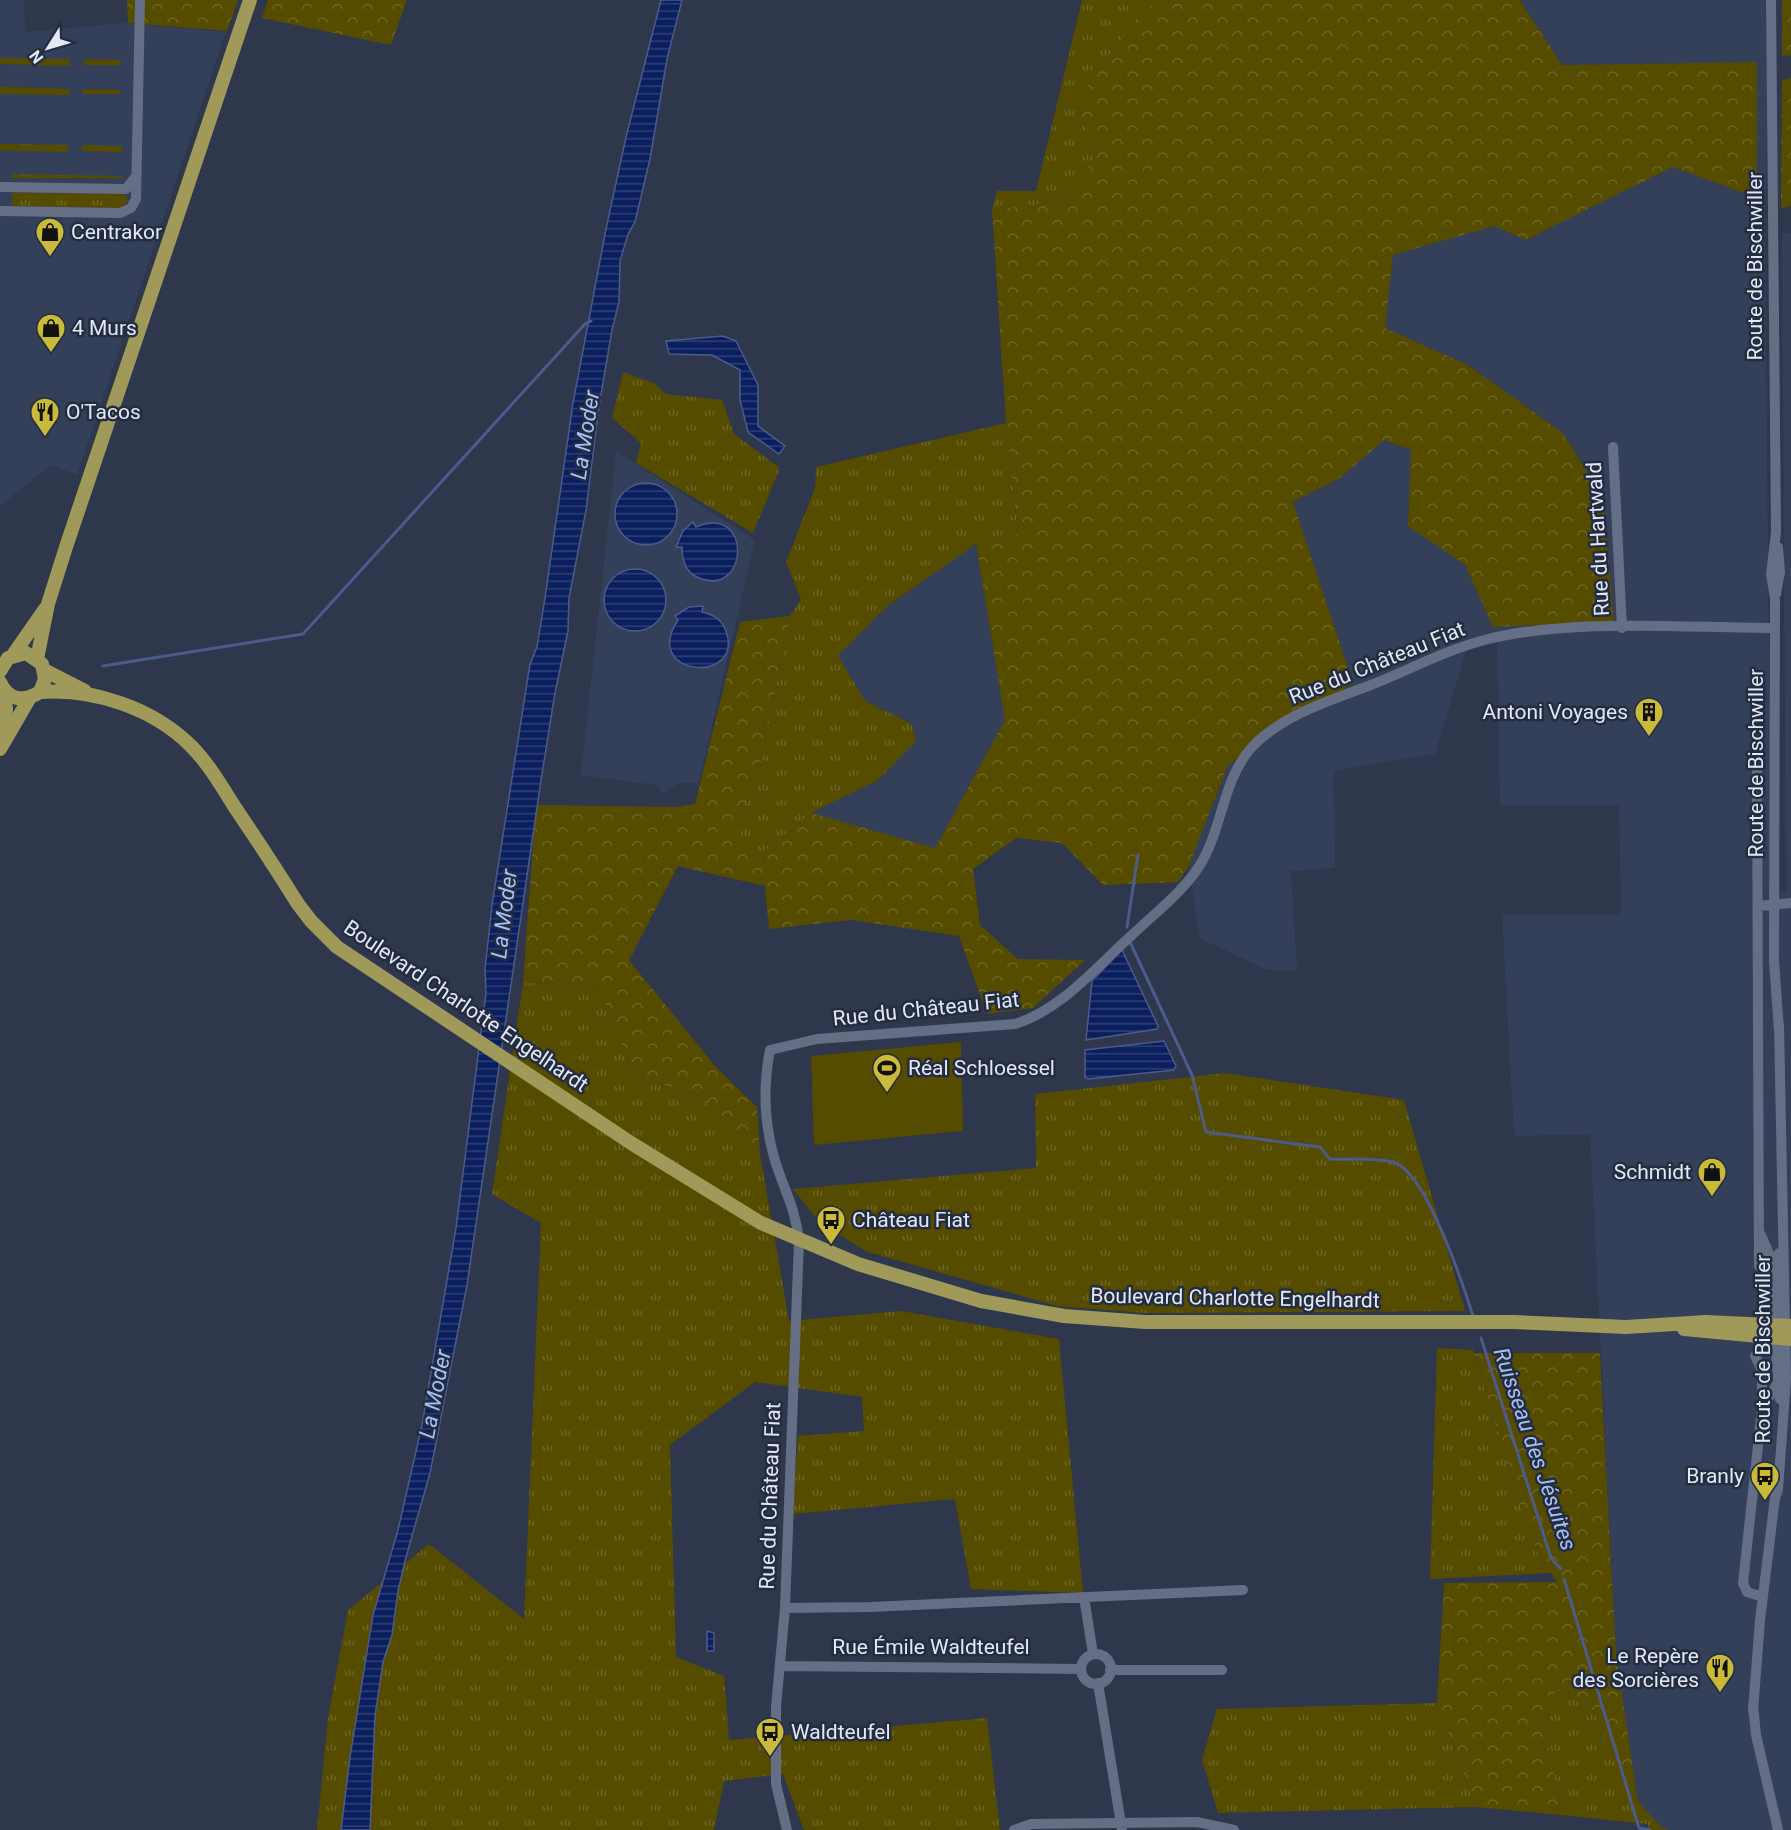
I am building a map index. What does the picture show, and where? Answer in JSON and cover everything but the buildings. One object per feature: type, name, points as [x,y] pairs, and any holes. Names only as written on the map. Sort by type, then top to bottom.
[{"type":"main road","points":[[1,746],[45,679],[41,664],[48,604],[250,0]]},
{"type":"main road","points":[[0,670],[7,656],[48,604]]},
{"type":"main road","name":"Boulevard Charlotte Engelhardt","points":[[7,656],[26,653],[95,696],[149,717],[190,745],[214,774],[298,904],[322,933],[354,960],[524,1069],[688,1179],[703,1194],[729,1212],[799,1241],[908,1281],[981,1301],[1112,1321],[1514,1322],[1784,1332]]},
{"type":"main road","points":[[1,746],[6,709],[2,686]]},
{"type":"main road","name":"Boulevard Charlotte Engelhardt","points":[[2,686],[15,698],[72,692],[95,696]]},
{"type":"street","points":[[0,211],[120,213],[131,208],[136,199],[140,0]]},
{"type":"street","name":"Route de Bischwiller","points":[[1771,0],[1776,532],[1780,572],[1775,599],[1775,926],[1781,961],[1779,1031],[1785,1421],[1760,1620],[1754,1645],[1753,1711],[1759,1752],[1778,1830]]},
{"type":"street","points":[[0,187],[126,189],[137,175]]},
{"type":"street","name":"Rue du Hartwald","points":[[1613,447],[1622,628]]},
{"type":"street","name":"Rue du Château Fiat","points":[[787,1830],[776,1784],[776,1707],[784,1608],[799,1241],[797,1216],[774,1157],[765,1110],[771,1050],[817,1039],[953,1030],[1015,1024],[1028,1020],[1073,989],[1175,896],[1200,865],[1239,765],[1252,747],[1266,735],[1331,700],[1485,640],[1527,632],[1622,628],[1775,628]]},
{"type":"street","points":[[1757,768],[1759,1266]]},
{"type":"street","points":[[1758,906],[1791,903]]},
{"type":"street","points":[[1760,1232],[1776,1272]]},
{"type":"street","name":"Route de Bischwiller","points":[[1775,1498],[1773,1492],[1780,1414],[1778,1382],[1784,1332],[1776,1272],[1782,1235]]},
{"type":"street","name":"Route de Bischwiller","points":[[1755,1356],[1762,1370],[1762,1409],[1743,1583],[1747,1592],[1763,1597]]},
{"type":"street","points":[[1762,1409],[1778,1382]]},
{"type":"street","name":"Rue du Château Fiat","points":[[784,1608],[1243,1590]]},
{"type":"street","points":[[1084,1597],[1093,1654]]},
{"type":"street","points":[[1093,1654],[1106,1658],[1110,1670],[1106,1679],[1098,1683],[1084,1678],[1081,1669],[1086,1658],[1093,1654]]},
{"type":"street","name":"Rue Émile Waldteufel","points":[[780,1666],[1081,1669]]},
{"type":"street","points":[[1110,1670],[1222,1670]]},
{"type":"street","points":[[1098,1683],[1121,1827]]},
{"type":"street","points":[[1014,1830],[1031,1824],[1121,1827],[1197,1822],[1234,1830]]},
{"type":"shaded area","points":[[0,0],[24,0],[25,32],[123,23],[226,32],[77,475],[51,465],[0,506]]},
{"type":"shaded area","points":[[1520,0],[1770,0],[1765,233],[1771,893],[1786,891],[1782,234],[1791,233],[1791,1830],[1670,1830],[1662,1828],[1638,1802],[1616,1655],[1590,1134],[1514,1136],[1502,914],[1621,915],[1619,806],[1500,806],[1497,643],[1466,651],[1435,754],[1334,771],[1335,868],[1291,871],[1297,970],[1267,970],[1199,938],[1189,866],[1228,765],[1353,683],[1293,502],[1340,478],[1384,440],[1411,450],[1408,526],[1465,565],[1493,627],[1614,622],[1604,499],[1563,433],[1468,365],[1385,328],[1393,254],[1494,226],[1526,240],[1673,167],[1757,198],[1757,62],[1562,65]]},
{"type":"shaded area","points":[[616,451],[755,540],[699,782],[679,783],[663,793],[656,785],[581,775]]},
{"type":"shaded area","points":[[976,544],[1005,720],[935,848],[811,813],[877,781],[912,724],[865,701],[838,656],[886,607]]},
{"type":"green space","points":[[127,0],[238,0],[227,31],[128,23]]},
{"type":"green space","points":[[268,0],[407,0],[391,45],[262,18]]},
{"type":"green space","points":[[1082,0],[1199,0],[1146,6],[1079,108],[1097,153],[1066,201],[992,210],[997,191],[1036,191]]},
{"type":"green space","points":[[1199,0],[1520,0],[1562,65],[1757,62],[1757,198],[1673,167],[1526,240],[1494,226],[1393,255],[1385,328],[1468,365],[1563,433],[1604,499],[1614,622],[1493,627],[1465,565],[1408,526],[1411,450],[1384,440],[1340,478],[1293,502],[1353,683],[1228,765],[1189,866],[1178,882],[1103,885],[1062,843],[1016,838],[973,869],[980,925],[1018,959],[1085,960],[1033,1008],[987,1014],[959,936],[851,920],[769,929],[765,886],[678,866],[629,960],[715,1066],[757,1107],[760,1154],[700,1096],[634,1076],[599,989],[523,982],[536,805],[677,807],[695,804],[740,622],[790,616],[759,773],[727,839],[761,854],[811,813],[935,848],[1005,720],[976,544],[1018,534],[1006,423],[992,210],[1066,201],[1097,153],[1079,108],[1089,81],[1146,6]]},
{"type":"green space","points":[[1782,0],[1791,0],[1791,55],[1782,56]]},
{"type":"green space","points":[[0,58],[70,59],[70,66],[0,64]]},
{"type":"green space","points":[[84,59],[121,60],[121,65],[84,65]]},
{"type":"green space","points":[[1791,78],[1791,206],[1781,208],[1782,80]]},
{"type":"green space","points":[[0,87],[69,89],[69,95],[0,94]]},
{"type":"green space","points":[[83,89],[120,90],[120,94],[83,94]]},
{"type":"green space","points":[[0,144],[68,145],[68,152],[0,150]]},
{"type":"green space","points":[[82,145],[122,146],[122,152],[82,151]]},
{"type":"green space","points":[[12,174],[123,176],[122,178],[12,178]]},
{"type":"green space","points":[[12,193],[120,194],[126,196],[128,201],[121,208],[12,206]]},
{"type":"green space","points":[[623,372],[654,383],[666,394],[722,400],[734,434],[780,468],[753,533],[636,463],[641,443],[612,418]]},
{"type":"green space","points":[[1006,423],[1018,535],[976,544],[886,607],[838,656],[865,701],[912,724],[916,741],[877,781],[811,813],[761,854],[726,839],[759,773],[790,616],[801,599],[786,562],[815,488],[816,467]]},
{"type":"green space","points":[[523,982],[599,989],[634,1076],[700,1096],[760,1154],[789,1321],[901,1311],[1059,1339],[1083,1593],[971,1589],[955,1499],[793,1514],[798,1436],[864,1431],[862,1397],[755,1382],[670,1445],[676,1657],[724,1676],[729,1740],[987,1718],[1000,1830],[804,1830],[783,1774],[724,1781],[714,1830],[317,1830],[328,1717],[348,1610],[429,1544],[524,1619],[541,1223],[492,1194]]},
{"type":"green space","name":"Réal Schloessel","points":[[961,1042],[963,1131],[814,1145],[811,1056]]},
{"type":"green space","points":[[1226,1073],[1404,1100],[1465,1311],[1144,1313],[1057,1306],[868,1252],[821,1224],[793,1189],[1036,1168],[1035,1094]]},
{"type":"green space","points":[[1437,1348],[1473,1350],[1522,1511],[1538,1553],[1551,1573],[1430,1579]]},
{"type":"green space","points":[[1474,1353],[1600,1353],[1616,1655],[1638,1802],[1596,1713],[1557,1688],[1545,1728],[1561,1815],[1476,1807],[1437,1703],[1444,1583],[1557,1582],[1538,1553],[1522,1511]]},
{"type":"green space","points":[[1557,1688],[1596,1713],[1638,1801],[1662,1828],[1670,1830],[1647,1830],[1648,1824],[1561,1815],[1545,1728]]},
{"type":"green space","points":[[1437,1703],[1476,1807],[1218,1813],[1202,1760],[1217,1709]]},
{"type":"water","name":"La Moder","points":[[661,0],[682,0],[667,59],[650,159],[635,222],[628,234],[620,261],[619,302],[599,406],[586,510],[569,598],[568,631],[541,780],[467,1285],[430,1473],[406,1557],[398,1591],[392,1635],[383,1662],[375,1716],[370,1830],[341,1830],[350,1757],[373,1615],[398,1530],[422,1425],[456,1228],[486,993],[485,969],[492,905],[530,664],[537,647],[545,598],[573,403],[626,137]]},
{"type":"water","points":[[723,336],[736,341],[758,385],[758,426],[785,446],[779,454],[748,432],[740,400],[740,370],[712,355],[669,354],[666,341]]},
{"type":"water","points":[[640,483],[652,483],[668,492],[675,502],[677,514],[675,526],[668,536],[652,545],[640,545],[629,540],[620,531],[615,520],[615,508],[620,497],[629,488]]},
{"type":"water","points":[[693,522],[696,527],[715,523],[728,528],[735,538],[738,551],[735,564],[728,575],[716,581],[699,578],[688,569],[682,547],[676,547],[683,531]]},
{"type":"water","points":[[629,569],[641,569],[657,578],[664,588],[666,600],[664,612],[657,622],[641,631],[629,631],[618,626],[609,617],[604,606],[604,594],[609,583],[618,574]]},
{"type":"water","points":[[703,606],[702,612],[717,618],[724,627],[728,648],[721,660],[709,666],[695,667],[681,663],[672,653],[670,639],[678,620],[675,616],[689,607]]},
{"type":"water","points":[[1122,950],[1158,1026],[1157,1029],[1086,1040],[1092,981]]},
{"type":"water","points":[[1164,1041],[1176,1066],[1174,1070],[1088,1079],[1085,1077],[1085,1050]]},
{"type":"water","points":[[707,1631],[714,1633],[714,1651],[707,1651]]},
{"type":"waterway","points":[[103,666],[303,634],[585,324],[591,321]]},
{"type":"waterway","points":[[1127,927],[1138,855]]},
{"type":"waterway","name":"Ruisseau des Jésuites","points":[[1130,942],[1192,1075],[1206,1132],[1320,1147],[1330,1159],[1388,1161],[1407,1171],[1431,1207],[1442,1231],[1473,1316]]},
{"type":"waterway","name":"Ruisseau des Jésuites","points":[[1481,1338],[1551,1558],[1561,1569]]},
{"type":"waterway","name":"Ruisseau des Jésuites","points":[[1564,1579],[1639,1828],[1650,1830]]},
{"type":"place","name":"Centrakor","points":[[50,258]]},
{"type":"place","name":"4 Murs","points":[[51,354]]},
{"type":"place","name":"O'Tacos","points":[[45,438]]},
{"type":"place","name":"Antoni Voyages","points":[[1649,738]]},
{"type":"place","name":"Réal Schloessel","points":[[887,1094]]},
{"type":"place","name":"Schmidt","points":[[1712,1198]]},
{"type":"place","name":"Château Fiat","points":[[831,1246]]},
{"type":"place","name":"Branly","points":[[1765,1502]]},
{"type":"place","name":"Le Repère des Sorcières","points":[[1720,1694]]},
{"type":"place","name":"Waldteufel","points":[[770,1758]]}]
